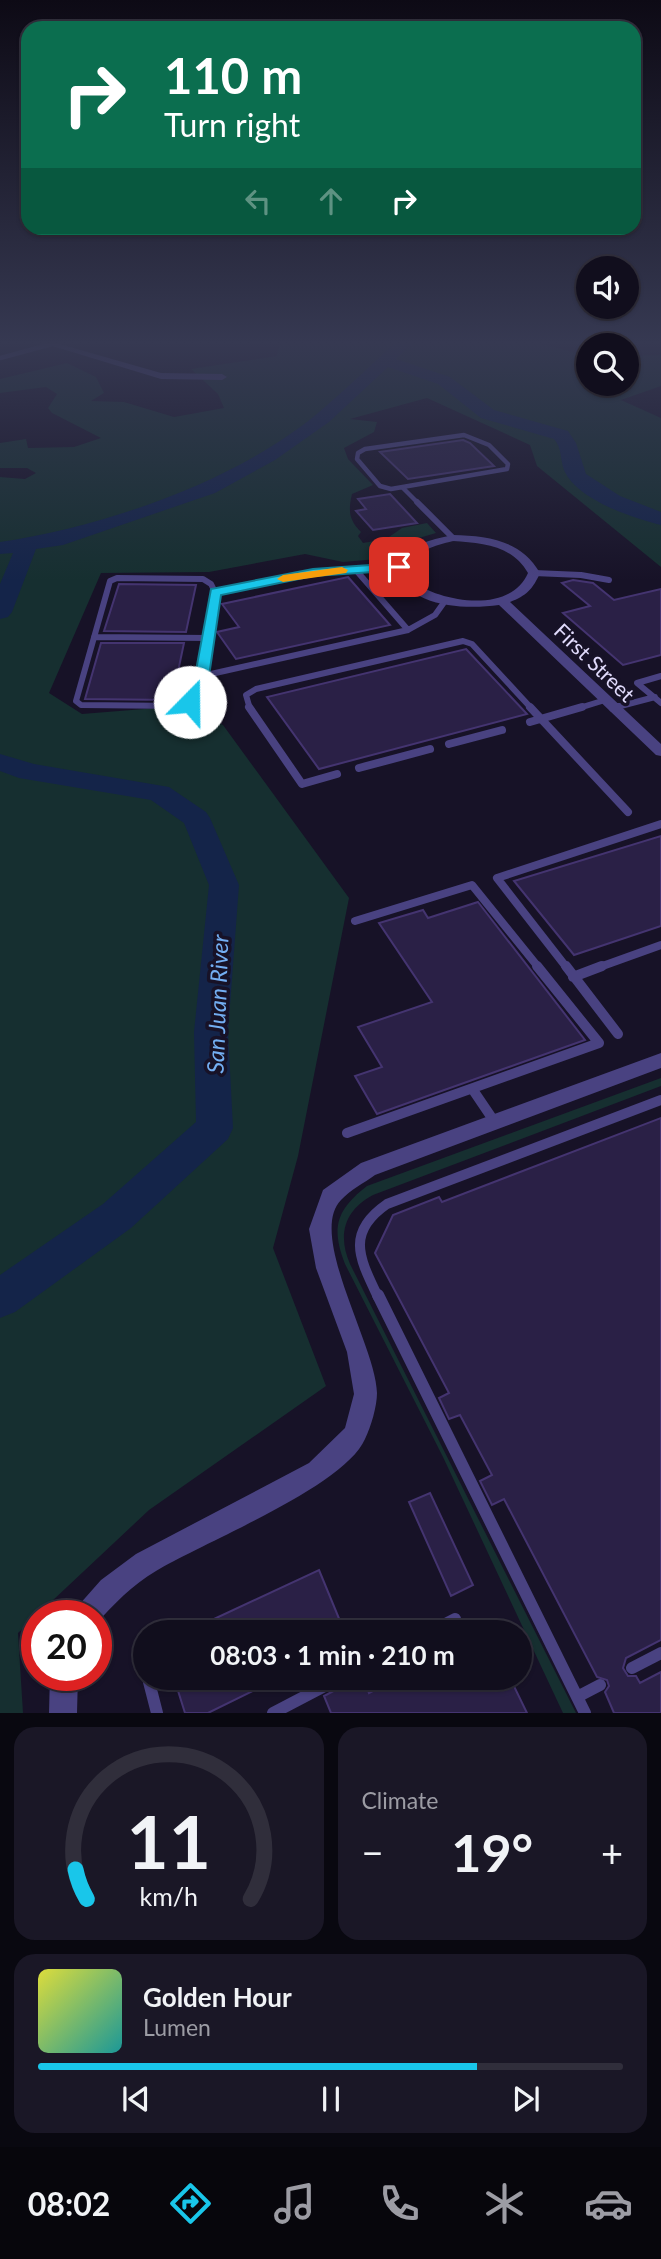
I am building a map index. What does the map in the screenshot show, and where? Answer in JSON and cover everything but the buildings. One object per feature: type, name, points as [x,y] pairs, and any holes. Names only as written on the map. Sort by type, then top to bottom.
[{"type":"street","points":[[453,538],[488,541],[517,551],[530,561],[534,573],[526,589],[501,600],[474,604],[445,601],[420,593],[404,581],[399,567],[407,553],[426,543],[453,538]]},
{"type":"street","name":"First Street","points":[[501,600],[661,752]]},
{"type":"street","points":[[101,1600],[110,1589],[145,1563],[336,1461],[361,1427],[366,1410],[366,1391],[356,1349],[321,1256],[319,1239],[323,1210],[333,1191],[352,1176],[661,1060]]},
{"type":"street","points":[[63,1713],[64,1691]]},
{"type":"lane","points":[[403,488],[498,473],[507,469],[508,464],[500,453],[479,438],[464,435],[365,449],[358,453],[357,459],[380,486],[403,488],[453,538]]},
{"type":"lane","points":[[215,592],[313,572],[399,567]]},
{"type":"lane","points":[[355,569],[408,630]]},
{"type":"lane","points":[[534,573],[560,576],[593,575],[610,580]]},
{"type":"lane","points":[[203,579],[211,584],[215,592],[202,676],[195,695],[181,706],[81,705],[76,701],[110,580],[203,579]]},
{"type":"lane","points":[[202,676],[408,630],[435,615],[445,601]]},
{"type":"lane","points":[[94,637],[208,638]]},
{"type":"lane","points":[[337,774],[302,785],[248,706],[246,695],[256,689],[463,641],[472,644],[628,812]]},
{"type":"lane","points":[[658,700],[637,683],[661,676]]},
{"type":"lane","points":[[530,722],[609,704],[658,700]]},
{"type":"lane","points":[[449,744],[502,730]]},
{"type":"lane","points":[[359,768],[430,749]]},
{"type":"lane","points":[[618,1034],[496,878],[661,824]]},
{"type":"lane","points":[[347,1133],[599,1043],[472,885],[355,920]]},
{"type":"lane","points":[[573,977],[661,945]]},
{"type":"lane","points":[[473,1090],[494,1121]]},
{"type":"lane","points":[[585,1713],[363,1266],[358,1243],[362,1226],[387,1204],[661,1100]]},
{"type":"lane","points":[[632,1668],[661,1653]]},
{"type":"lane","points":[[577,1697],[600,1685]]},
{"type":"lane","points":[[151,1690],[157,1713]]},
{"type":"lane","points":[[273,1713],[317,1690]]},
{"type":"green space","points":[[68,421],[377,422],[374,432],[344,448],[348,459],[373,485],[352,494],[350,515],[361,532],[358,536],[363,543],[386,539],[402,528],[427,523],[436,533],[402,543],[378,559],[343,562],[305,554],[209,572],[101,573],[49,693],[82,714],[181,706],[223,725],[349,898],[298,1156],[273,1248],[326,1386],[149,1510],[53,1600],[21,1600],[21,1630],[18,1633],[23,1713],[0,1713],[0,477],[25,479],[36,473],[27,468],[0,468],[0,443],[26,439],[28,448],[74,447],[101,438]]},
{"type":"green space","points":[[477,421],[661,421],[661,567],[537,466],[530,445]]},
{"type":"green space","points":[[661,1078],[661,1086],[373,1195],[356,1208],[346,1224],[344,1243],[350,1264],[529,1620],[519,1620],[443,1457],[345,1264],[338,1240],[339,1220],[349,1203],[367,1186]]},
{"type":"green space","points":[[532,1626],[576,1713],[563,1713],[532,1647]]},
{"type":"waterway","points":[[27,544],[55,540],[208,489],[268,456],[319,421]]},
{"type":"waterway","points":[[511,421],[561,435],[569,447],[574,470],[588,486],[626,506],[661,519]]},
{"type":"waterway","points":[[0,548],[27,544]]},
{"type":"waterway","name":"San Juan River","points":[[0,612],[27,544]]},
{"type":"waterway","name":"San Juan River","points":[[0,762],[29,772],[159,793],[196,818],[224,885],[211,1032],[215,1128],[117,1216],[0,1299]]},
{"type":"slow traffic","points":[[283,579],[313,572],[342,570]]},
{"type":"route","points":[[190,702],[202,676],[215,592],[313,572],[399,567]]}]
